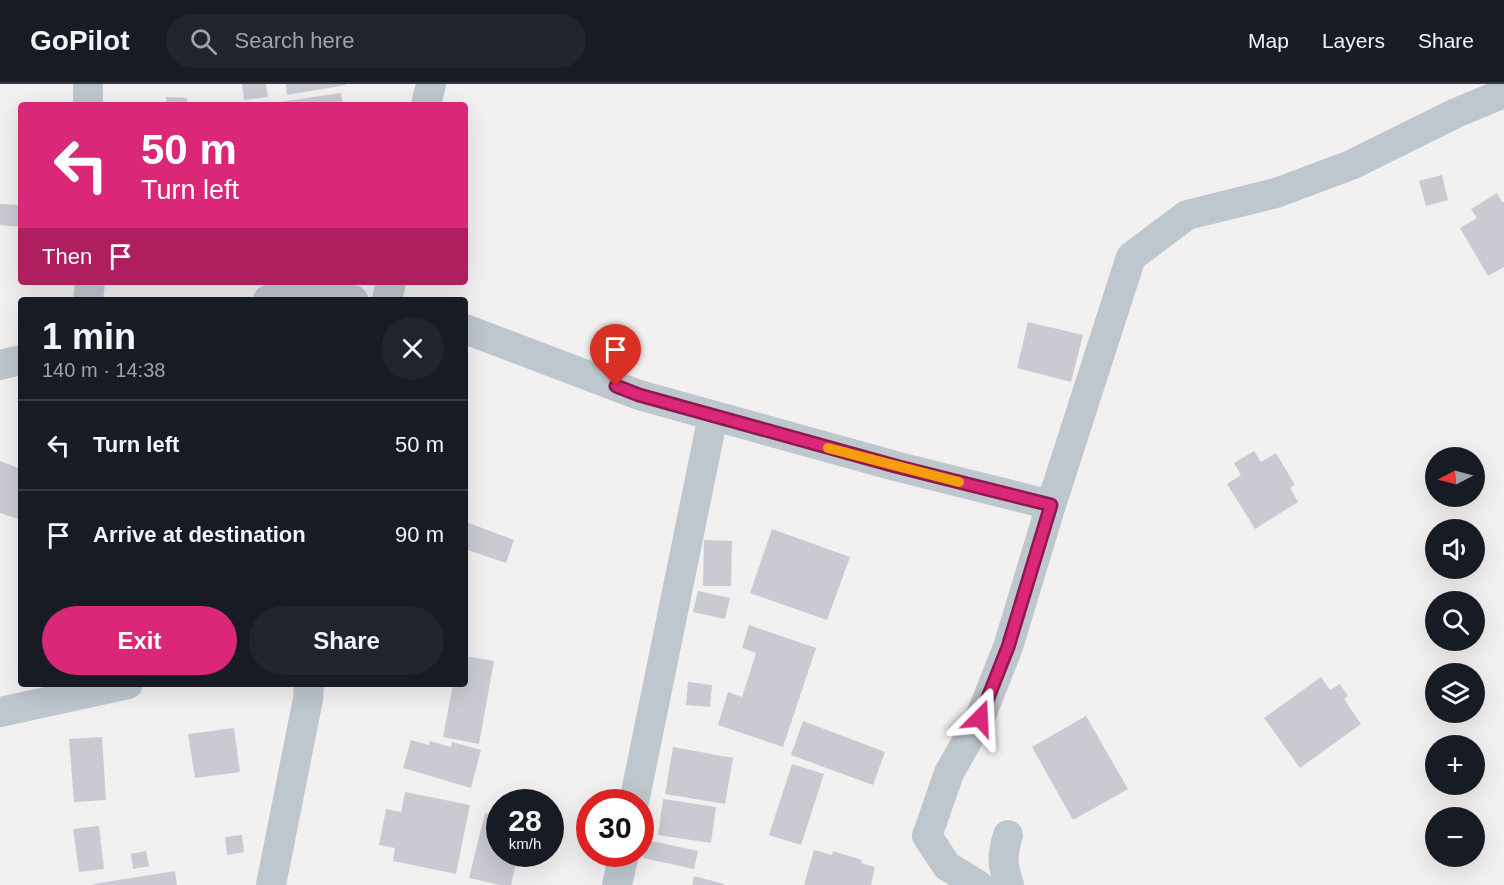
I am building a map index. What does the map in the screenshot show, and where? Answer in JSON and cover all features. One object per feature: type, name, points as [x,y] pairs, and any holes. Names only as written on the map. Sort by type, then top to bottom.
[{"type":"street","points":[[88,84],[88,102]]},
{"type":"street","points":[[427,102],[431,84]]},
{"type":"street","points":[[978,885],[947,866],[927,836],[949,773],[980,718],[1008,647],[1131,257],[1187,215],[1276,193],[1351,165],[1456,113],[1504,93]]},
{"type":"street","points":[[278,297],[300,297]]},
{"type":"street","points":[[468,330],[639,395],[899,467],[1051,505]]},
{"type":"street","points":[[0,364],[18,361]]},
{"type":"street","points":[[637,789],[712,416]]},
{"type":"street","points":[[0,712],[114,687]]},
{"type":"street","points":[[270,885],[308,687]]},
{"type":"street","points":[[1008,835],[1002,854],[1004,873],[1009,885]]},
{"type":"street","points":[[617,885],[621,867]]},
{"type":"building","points":[[242,84],[266,84],[268,97],[244,100]]},
{"type":"building","points":[[286,84],[346,84],[346,85],[287,95]]},
{"type":"building","points":[[341,93],[342,102],[279,102]]},
{"type":"building","points":[[166,97],[187,98],[187,102],[166,102]]},
{"type":"building","points":[[1442,175],[1448,200],[1426,206],[1419,181]]},
{"type":"building","points":[[1497,193],[1504,202],[1504,267],[1488,276],[1460,228],[1477,218],[1471,209]]},
{"type":"building","points":[[0,204],[18,205],[18,227],[0,225]]},
{"type":"building","points":[[1028,322],[1083,335],[1071,382],[1017,368]]},
{"type":"building","points":[[1254,451],[1261,462],[1276,453],[1295,485],[1290,488],[1298,502],[1255,529],[1227,484],[1241,475],[1234,463]]},
{"type":"building","points":[[0,461],[18,468],[18,519],[0,513]]},
{"type":"building","points":[[468,523],[514,540],[506,563],[468,550]]},
{"type":"building","points":[[772,529],[850,557],[827,620],[750,593]]},
{"type":"building","points":[[704,540],[732,541],[731,586],[703,586]]},
{"type":"building","points":[[698,591],[730,598],[725,619],[693,612]]},
{"type":"building","points":[[749,625],[816,648],[783,747],[718,725],[728,692],[742,697],[756,653],[742,648]]},
{"type":"building","points":[[468,657],[494,661],[479,744],[443,737],[452,687],[468,687]]},
{"type":"building","points":[[1321,677],[1330,690],[1340,684],[1348,696],[1344,699],[1361,724],[1300,768],[1264,718]]},
{"type":"building","points":[[688,682],[712,685],[710,707],[686,705]]},
{"type":"building","points":[[1086,716],[1128,789],[1073,820],[1032,747]]},
{"type":"building","points":[[803,721],[885,752],[873,785],[791,755]]},
{"type":"building","points":[[234,728],[240,772],[195,778],[188,734]]},
{"type":"building","points":[[102,737],[106,800],[74,802],[69,739]]},
{"type":"building","points":[[411,740],[429,745],[430,741],[451,747],[452,742],[481,750],[471,788],[403,768]]},
{"type":"building","points":[[673,747],[733,758],[725,804],[665,794]]},
{"type":"building","points":[[792,764],[824,774],[801,845],[769,835]]},
{"type":"building","points":[[405,792],[470,805],[456,874],[393,861],[395,848],[379,845],[386,809],[401,812]]},
{"type":"building","points":[[663,799],[716,807],[711,843],[658,835]]},
{"type":"building","points":[[486,813],[486,867],[515,867],[511,885],[500,885],[469,878]]},
{"type":"building","points":[[99,826],[104,869],[79,872],[73,829]]},
{"type":"building","points":[[242,835],[244,852],[227,855],[225,837]]},
{"type":"building","points":[[654,842],[698,851],[694,869],[654,860]]},
{"type":"building","points":[[814,850],[832,855],[833,851],[862,860],[861,863],[875,867],[871,885],[804,885]]},
{"type":"building","points":[[146,851],[149,866],[133,869],[131,854]]},
{"type":"building","points":[[175,871],[177,885],[93,885],[93,884]]},
{"type":"building","points":[[694,876],[724,884],[724,885],[692,885]]},
{"type":"slow traffic","points":[[828,448],[959,482]]},
{"type":"route","points":[[616,386],[639,395],[899,467],[1051,505],[1008,647],[980,718]]}]
